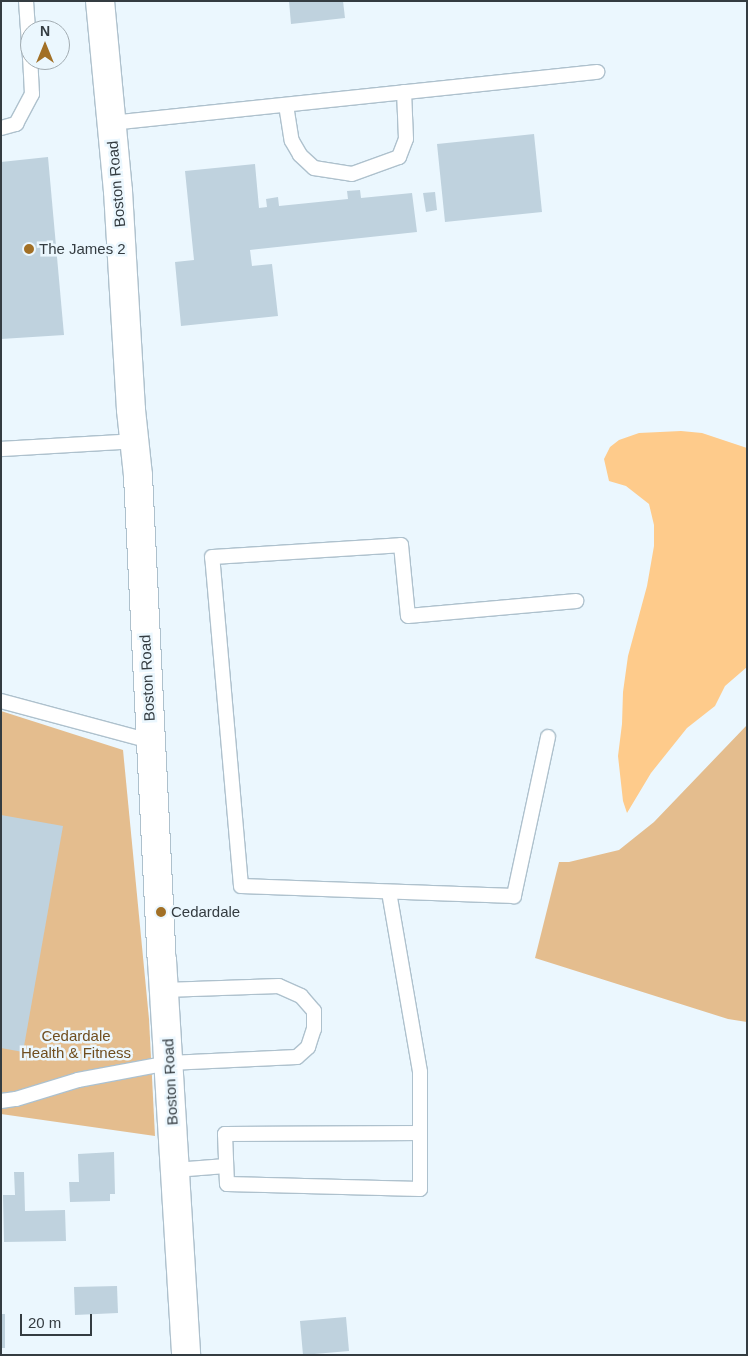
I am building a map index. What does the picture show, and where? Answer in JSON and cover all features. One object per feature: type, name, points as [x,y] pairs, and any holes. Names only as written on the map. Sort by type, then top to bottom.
[{"type":"street","name":"Boston Road","points":[[100,1],[138,476],[150,741],[186,1355]]},
{"type":"lane","points":[[26,1],[27,20]]},
{"type":"lane","points":[[1,128],[16,124],[32,94],[31,70]]},
{"type":"lane","points":[[111,123],[597,72]]},
{"type":"lane","points":[[286,105],[292,141],[300,155],[314,168],[352,174],[399,157],[406,139],[404,92]]},
{"type":"lane","points":[[1,449],[135,441]]},
{"type":"lane","points":[[548,737],[514,896],[241,886],[212,557],[401,545],[408,616],[576,600]]},
{"type":"lane","points":[[1,701],[150,741]]},
{"type":"lane","points":[[389,892],[420,1072],[420,1132],[420,1189],[227,1184],[226,1134],[420,1132]]},
{"type":"lane","points":[[1,1101],[16,1099],[78,1080],[169,1064],[297,1057],[308,1047],[314,1029],[314,1011],[301,996],[279,986],[164,990]]},
{"type":"lane","points":[[175,1170],[226,1166]]},
{"type":"green space","name":"Cedardale Health & Fitness","points":[[1,711],[123,750],[149,1019],[155,1136],[1,1114]]},
{"type":"green space","points":[[747,725],[747,1022],[728,1019],[535,958],[559,862],[569,862],[619,850],[654,822]]},
{"type":"shaded area","points":[[681,431],[702,433],[747,448],[747,667],[725,686],[715,706],[687,728],[651,773],[627,813],[623,801],[618,756],[623,692],[628,656],[647,586],[654,546],[654,525],[649,504],[626,486],[609,481],[604,459],[610,447],[619,440],[639,433]]},
{"type":"building","points":[[289,1],[343,1],[345,18],[291,24]]},
{"type":"building","points":[[534,134],[542,212],[445,222],[437,144]]},
{"type":"building","name":"The James 2","points":[[48,157],[64,335],[1,339],[1,162]]},
{"type":"building","points":[[255,164],[259,208],[267,207],[266,199],[278,197],[279,206],[348,199],[347,191],[360,190],[361,198],[412,193],[417,232],[250,250],[252,266],[272,264],[278,316],[181,326],[175,262],[194,260],[185,171]]},
{"type":"building","points":[[435,192],[437,210],[426,212],[423,193]]},
{"type":"building","points":[[1,815],[63,826],[23,1052],[1,1048]]},
{"type":"building","points":[[114,1152],[115,1194],[110,1194],[110,1201],[70,1202],[69,1182],[79,1182],[78,1154]]},
{"type":"building","points":[[14,1172],[24,1172],[25,1211],[65,1210],[66,1241],[4,1242],[3,1195],[15,1195]]},
{"type":"building","points":[[117,1286],[118,1313],[75,1315],[74,1287]]},
{"type":"building","points":[[1,1314],[5,1314],[5,1348],[1,1348]]},
{"type":"building","points":[[346,1317],[349,1351],[303,1355],[300,1321]]},
{"type":"place","name":"The James 2","points":[[29,249]]},
{"type":"place","name":"Cedardale","points":[[161,912]]}]
